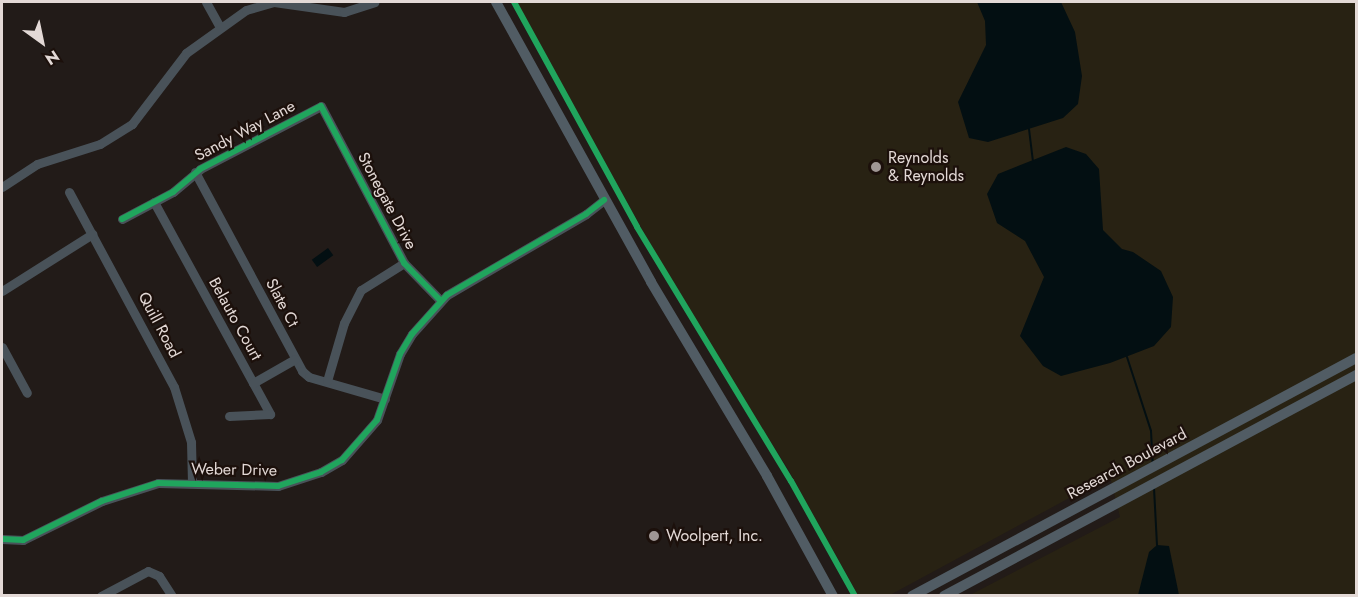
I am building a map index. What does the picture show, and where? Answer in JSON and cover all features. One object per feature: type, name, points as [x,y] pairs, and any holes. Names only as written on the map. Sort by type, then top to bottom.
[{"type":"main road","points":[[496,2],[604,200],[767,476],[833,596]]},
{"type":"main road","name":"Research Boulevard","points":[[912,596],[1356,358]]},
{"type":"main road","name":"Research Boulevard","points":[[944,596],[1356,375]]},
{"type":"street","points":[[206,2],[219,25]]},
{"type":"street","points":[[2,187],[37,164],[100,144],[132,124],[186,53],[219,25],[260,4],[287,2],[344,12],[374,2]]},
{"type":"street","name":"Sandy Way Lane","points":[[122,219],[154,202],[195,172],[321,106]]},
{"type":"street","name":"Stonegate Drive","points":[[321,106],[405,263],[441,301]]},
{"type":"street","name":"Slate Ct","points":[[195,172],[295,359],[309,377],[385,399]]},
{"type":"street","name":"Quill Road","points":[[69,192],[174,387],[191,442],[192,482]]},
{"type":"street","name":"Weber Drive","points":[[2,539],[23,540],[43,533],[126,491],[158,483],[192,482],[247,487],[303,480],[342,460],[362,441],[377,420],[412,334],[441,301],[469,280],[586,214],[604,200]]},
{"type":"street","name":"Belauto Court","points":[[154,202],[270,414],[229,417]]},
{"type":"street","points":[[2,291],[92,234]]},
{"type":"street","points":[[327,381],[344,323],[361,290],[405,263]]},
{"type":"street","points":[[2,347],[27,393]]},
{"type":"street","points":[[253,383],[295,359]]},
{"type":"street","points":[[101,596],[148,571],[159,576],[170,592]]},
{"type":"shaded area","points":[[516,2],[1356,2],[1356,595],[970,595],[1120,517],[1110,476],[890,595],[858,595],[788,469],[682,301]]},
{"type":"shaded area","points":[[977,2],[1061,2],[1075,32],[1082,76],[1078,104],[1063,118],[988,142],[969,138],[958,102],[986,45],[985,21]]},
{"type":"shaded area","points":[[1066,147],[1086,154],[1099,169],[1103,230],[1122,249],[1133,252],[1161,271],[1173,297],[1171,327],[1154,346],[1110,363],[1061,376],[1043,366],[1020,336],[1044,277],[1025,241],[997,223],[987,194],[998,174]]},
{"type":"shaded area","points":[[328,248],[333,255],[317,267],[312,260]]},
{"type":"shaded area","points":[[1157,545],[1169,546],[1179,595],[1138,595],[1149,552]]},
{"type":"waterway","points":[[1029,129],[1033,160]]},
{"type":"waterway","points":[[1127,357],[1151,431],[1153,464]]},
{"type":"waterway","points":[[1154,488],[1157,545]]},
{"type":"cycle path","points":[[514,2],[637,227],[791,481],[855,596]]},
{"type":"cycle path","points":[[122,219],[173,192],[200,169],[321,106],[404,263],[441,301]]},
{"type":"cycle path","points":[[2,539],[23,540],[102,501],[158,483],[278,486],[321,472],[342,460],[377,420],[400,354],[412,334],[447,295],[586,214],[604,200]]},
{"type":"place","name":"Reynolds & Reynolds","points":[[876,167]]},
{"type":"place","name":"Woolpert, Inc.","points":[[654,536]]}]
